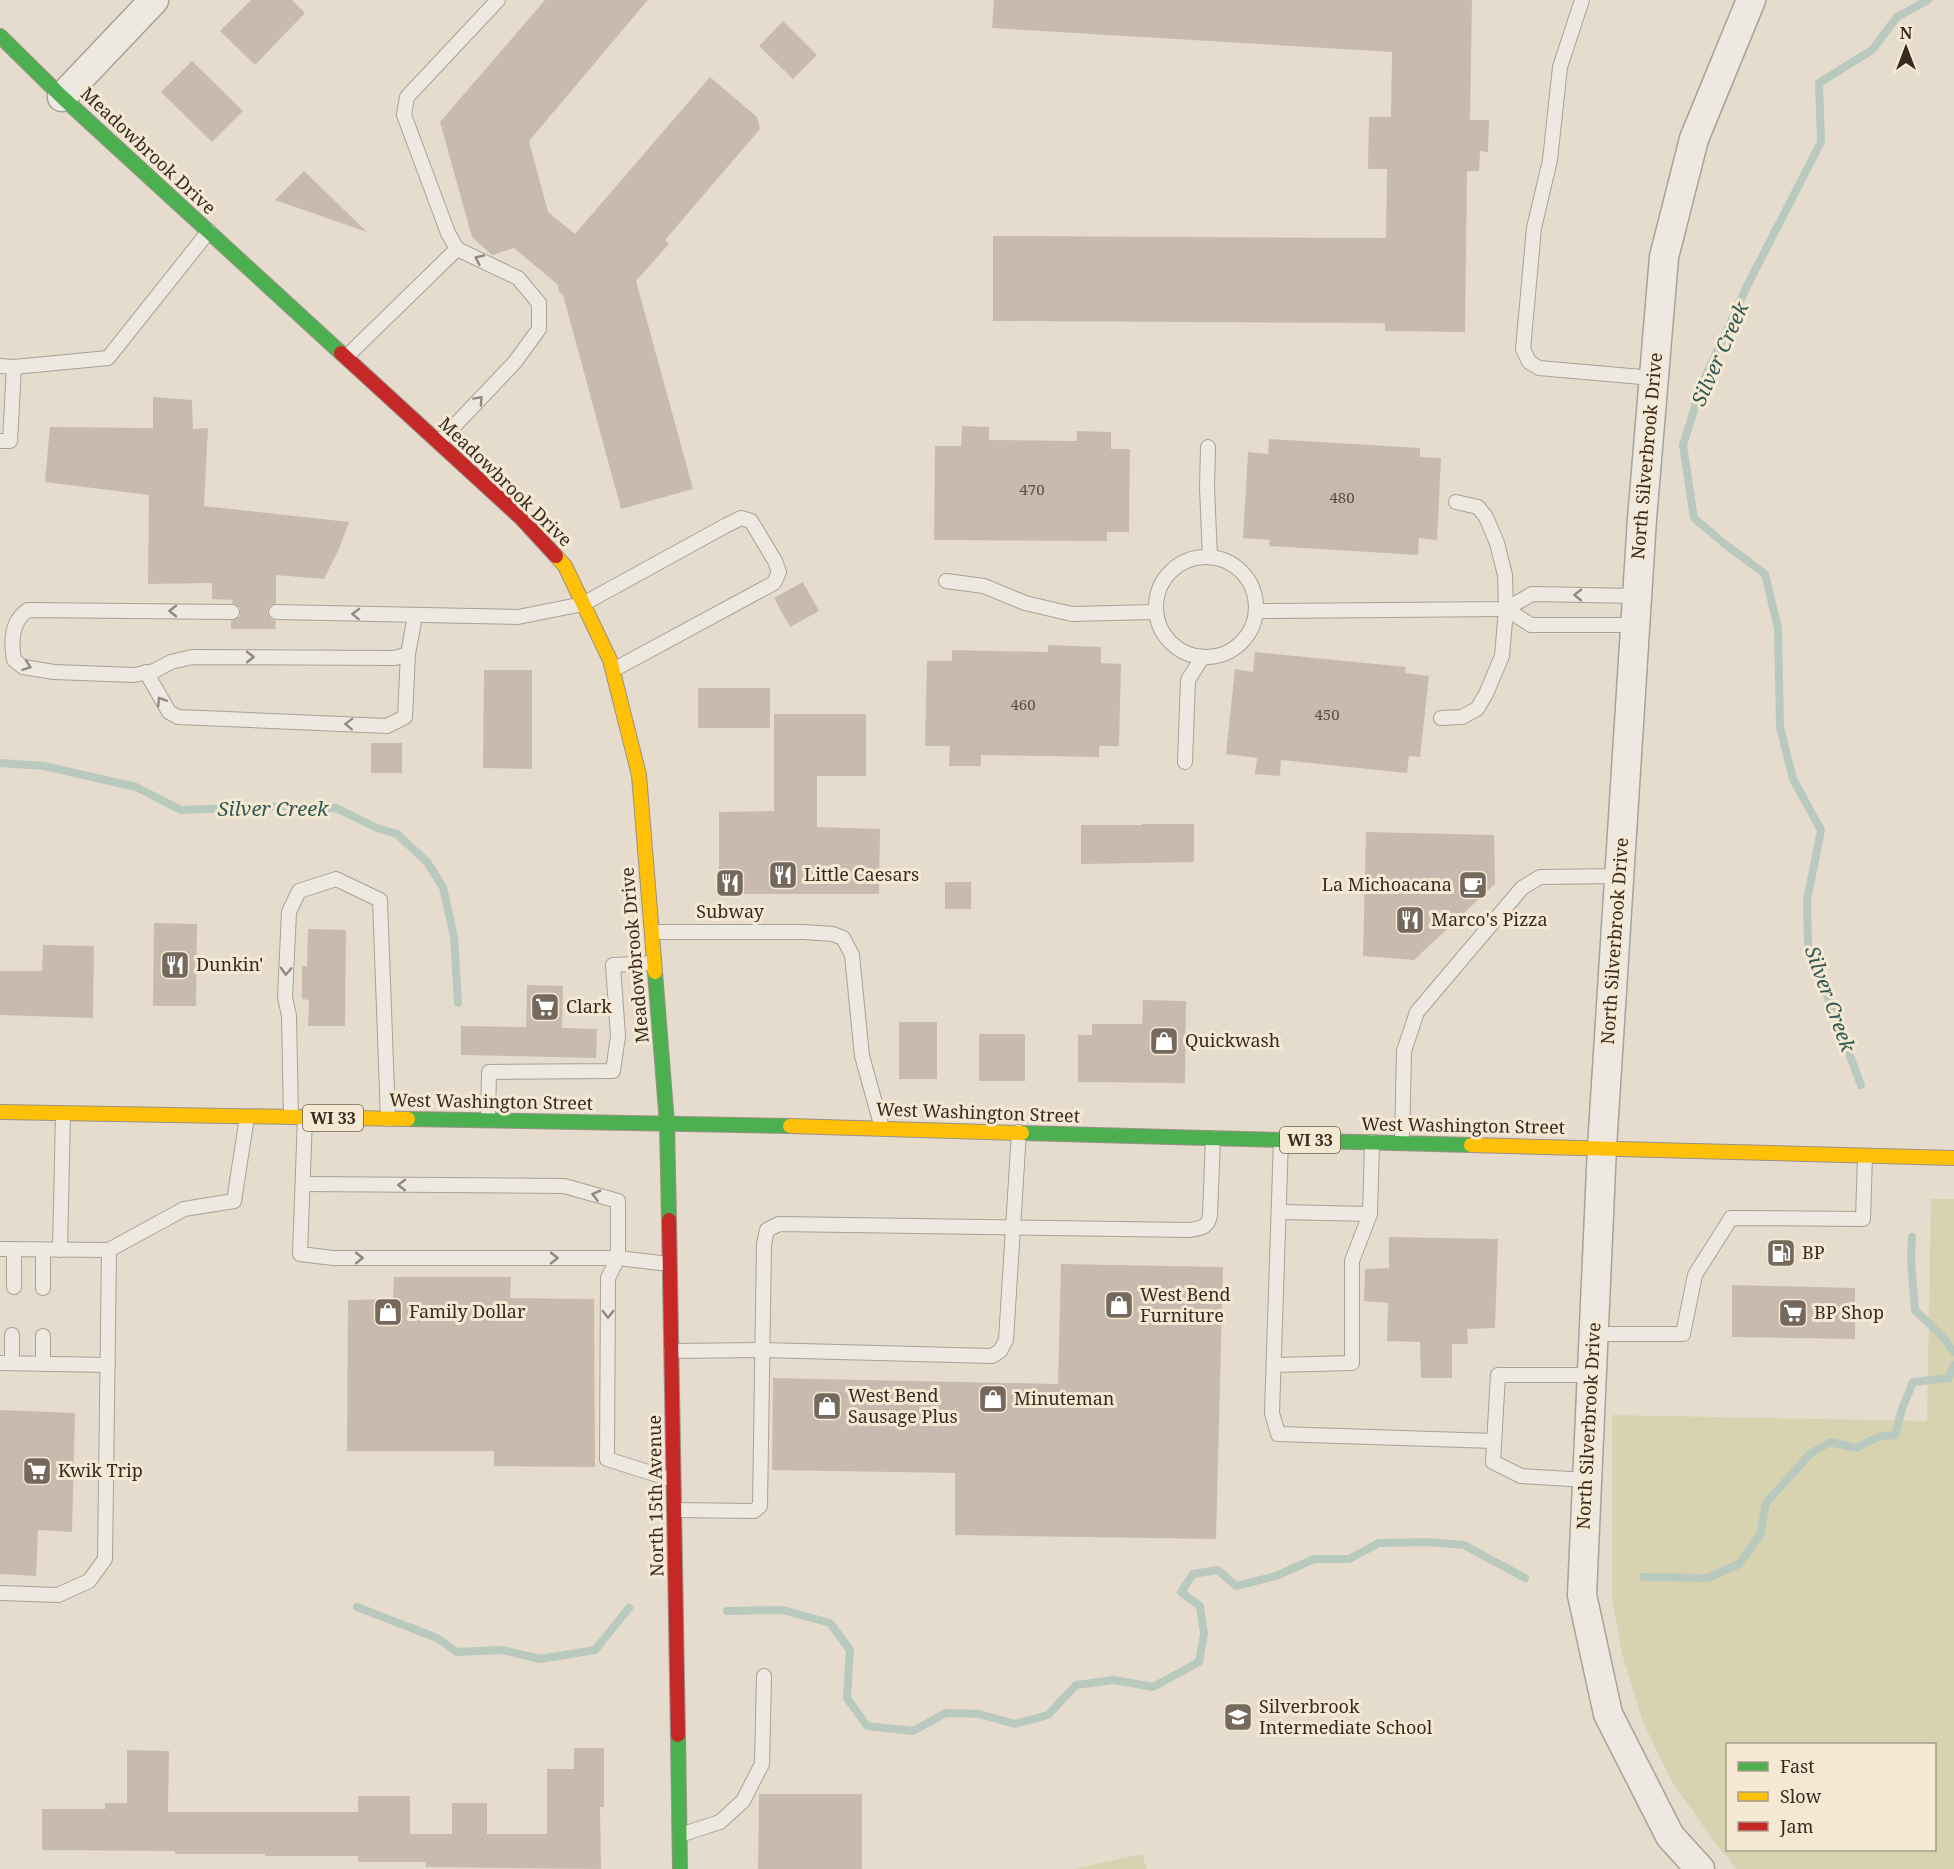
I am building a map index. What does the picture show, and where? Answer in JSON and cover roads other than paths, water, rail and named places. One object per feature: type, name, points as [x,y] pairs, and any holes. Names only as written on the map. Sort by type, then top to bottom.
[{"type":"street","points":[[62,97],[154,0]]},
{"type":"street","name":"North Silverbrook Drive","points":[[1700,1869],[1670,1836],[1608,1714],[1582,1595],[1602,1148],[1637,596],[1664,257],[1694,139],[1751,0]]},
{"type":"street","name":"Meadowbrook Drive","points":[[0,36],[62,97],[521,518],[565,566],[610,660],[639,775],[667,1123]]},
{"type":"street","name":"West Washington Street","points":[[0,1112],[882,1128],[1954,1158]]},
{"type":"street","name":"North 15th Avenue","points":[[667,1123],[680,1869]]},
{"type":"lane","points":[[439,442],[515,362],[539,329],[539,303],[518,278],[457,249],[448,232],[404,115],[407,98],[498,0]]},
{"type":"lane","points":[[1582,0],[1560,67],[1550,160],[1534,228],[1523,349],[1529,362],[1539,368],[1653,378]]},
{"type":"lane","points":[[5,441],[7,367],[108,358],[208,231]]},
{"type":"lane","points":[[346,357],[457,249]]},
{"type":"lane","points":[[1208,447],[1210,557]]},
{"type":"lane","points":[[1441,718],[1462,717],[1477,709],[1486,694],[1502,656],[1506,609],[1505,575],[1497,543],[1486,517],[1478,507],[1456,502]]},
{"type":"lane","points":[[276,612],[518,617],[583,603],[741,518],[751,521],[775,561],[779,572],[774,583],[612,670]]},
{"type":"lane","points":[[1210,557],[1229,562],[1245,574],[1254,591],[1257,611],[1253,627],[1245,640],[1233,650],[1218,657],[1202,658],[1185,654],[1170,643],[1160,629],[1155,612],[1157,594],[1164,578],[1177,566],[1192,558],[1210,557]]},
{"type":"lane","points":[[946,581],[984,586],[1025,603],[1072,614],[1155,612]]},
{"type":"lane","points":[[1257,611],[1506,609],[1532,594],[1637,596]]},
{"type":"lane","points":[[1506,609],[1531,625],[1635,625]]},
{"type":"lane","points":[[232,612],[28,610],[16,623],[11,643],[14,660],[23,668],[54,672],[134,675],[154,671],[171,662],[192,657],[395,658],[408,654]]},
{"type":"lane","points":[[146,672],[168,712],[178,717],[387,726],[405,717],[408,654],[415,616]]},
{"type":"lane","points":[[1185,762],[1188,680],[1202,658]]},
{"type":"lane","points":[[1402,1143],[1404,1051],[1416,1012],[1522,888],[1540,877],[1619,876]]},
{"type":"lane","points":[[291,1117],[289,1016],[285,997],[289,912],[299,891],[336,879],[380,900],[388,1119]]},
{"type":"lane","points":[[652,932],[803,932],[833,934],[843,938],[852,955],[862,1056],[882,1128]]},
{"type":"lane","points":[[488,1120],[489,1072],[613,1071],[618,1036],[613,965],[654,963]]},
{"type":"lane","points":[[60,1250],[63,1113]]},
{"type":"lane","points":[[14,1287],[7,1249],[109,1250],[184,1209],[234,1202],[247,1116]]},
{"type":"lane","points":[[305,1117],[300,1254],[333,1258],[618,1258],[669,1264]]},
{"type":"lane","points":[[671,1350],[992,1356],[1000,1351],[1006,1340],[1019,1132]]},
{"type":"lane","points":[[674,1510],[754,1511],[760,1506],[764,1244],[767,1230],[778,1224],[1189,1230],[1204,1228],[1208,1224],[1210,1215],[1213,1138]]},
{"type":"lane","points":[[1281,1139],[1272,1413],[1278,1434],[1494,1441]]},
{"type":"lane","points":[[1274,1365],[1352,1363],[1352,1261],[1370,1214],[1372,1142]]},
{"type":"lane","points":[[1593,1334],[1683,1334],[1695,1275],[1731,1218],[1863,1219],[1865,1156]]},
{"type":"lane","points":[[303,1184],[564,1186],[618,1201],[618,1258],[608,1278],[607,1459],[673,1480]]},
{"type":"lane","points":[[1279,1212],[1370,1214]]},
{"type":"lane","points":[[42,1250],[42,1288]]},
{"type":"lane","points":[[0,1593],[58,1594],[89,1581],[105,1559],[109,1250]]},
{"type":"lane","points":[[12,1335],[6,1363],[108,1365]]},
{"type":"lane","points":[[42,1336],[42,1364]]},
{"type":"lane","points":[[1587,1480],[1521,1476],[1493,1462],[1498,1375],[1591,1375]]},
{"type":"lane","points":[[680,1835],[720,1822],[743,1801],[758,1773],[762,1764],[764,1677]]},
{"type":"waterway","name":"Silver Creek","points":[[1861,1085],[1808,945],[1807,900],[1821,830],[1793,779],[1780,727],[1778,628],[1765,574],[1694,518],[1683,445],[1703,382],[1748,284],[1821,142],[1819,83],[1872,50],[1897,17],[1928,0]]},
{"type":"waterway","name":"Silver Creek","points":[[0,763],[44,766],[136,787],[181,810],[290,806],[336,808],[377,828],[397,834],[427,862],[443,887],[454,937],[458,1003]]},
{"type":"waterway","name":"Silver Creek","points":[[1912,1237],[1911,1261],[1915,1310],[1940,1334],[1954,1352]]},
{"type":"waterway","name":"Silver Creek","points":[[1643,1577],[1708,1578],[1739,1564],[1760,1535],[1766,1503],[1810,1454],[1830,1442],[1856,1448],[1878,1437],[1895,1435],[1913,1382],[1949,1378],[1954,1365]]},
{"type":"waterway","name":"Silver Creek","points":[[727,1611],[783,1610],[830,1623],[850,1650],[847,1698],[867,1726],[913,1731],[946,1713],[979,1714],[1015,1724],[1048,1715],[1076,1685],[1114,1680],[1153,1687],[1199,1662],[1204,1634],[1200,1606],[1181,1592],[1193,1574],[1218,1570],[1236,1586],[1276,1576],[1314,1559],[1349,1559],[1379,1543],[1426,1542],[1464,1545],[1525,1578]]},
{"type":"waterway","name":"Silver Creek","points":[[357,1607],[437,1638],[457,1652],[502,1650],[540,1659],[595,1650],[629,1608]]},
{"type":"place","name":"Little Caesars","points":[[783,875]]},
{"type":"place","name":"Subway","points":[[730,883]]},
{"type":"place","name":"La Michoacana","points":[[1473,885]]},
{"type":"place","name":"Marco's Pizza","points":[[1410,920]]},
{"type":"place","name":"Dunkin'","points":[[175,965]]},
{"type":"place","name":"Clark","points":[[545,1007]]},
{"type":"place","name":"Quickwash","points":[[1164,1041]]},
{"type":"place","name":"BP","points":[[1781,1253]]},
{"type":"place","name":"West Bend Furniture","points":[[1119,1305]]},
{"type":"place","name":"Family Dollar","points":[[388,1312]]},
{"type":"place","name":"BP Shop","points":[[1793,1313]]},
{"type":"place","name":"Minuteman","points":[[993,1399]]},
{"type":"place","name":"West Bend Sausage Plus","points":[[827,1406]]},
{"type":"place","name":"Kwik Trip","points":[[37,1471]]},
{"type":"place","name":"Silverbrook Intermediate School","points":[[1238,1717]]}]
